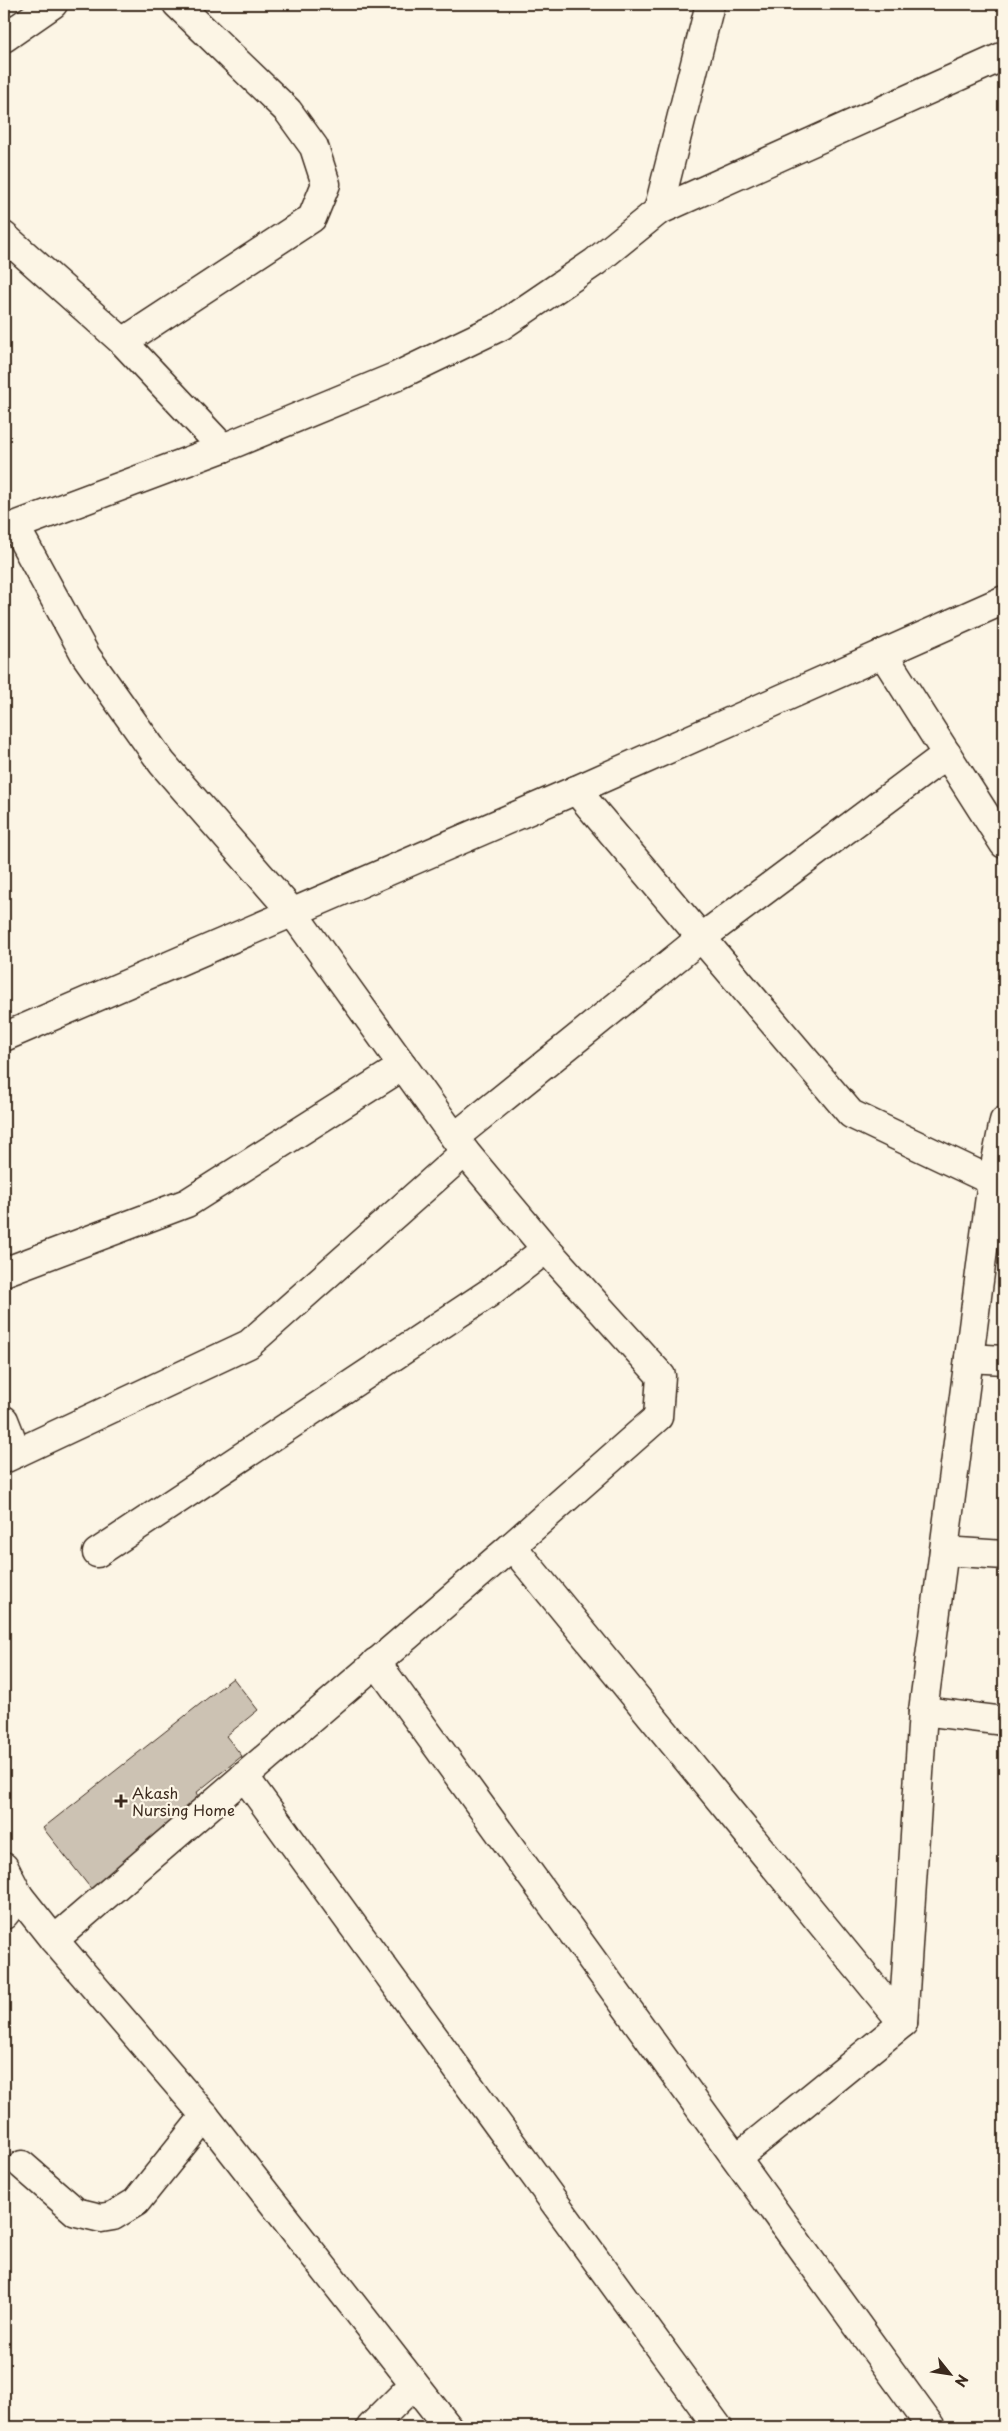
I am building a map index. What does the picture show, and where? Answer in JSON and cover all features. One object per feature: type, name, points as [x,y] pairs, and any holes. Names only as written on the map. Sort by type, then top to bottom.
[{"type":"street","points":[[4,38],[52,4]]},
{"type":"street","points":[[123,342],[312,218],[326,184],[314,147],[288,111],[176,4]]},
{"type":"street","points":[[658,211],[710,4]]},
{"type":"street","points":[[54,1940],[512,1546],[658,1417],[661,1376],[546,1249],[460,1144],[293,913],[162,763],[86,656],[9,528],[223,448],[395,376],[501,326],[595,262],[658,211],[1004,56]]},
{"type":"street","points":[[4,236],[123,342],[223,448]]},
{"type":"street","points":[[4,1037],[576,790],[1004,600]]},
{"type":"street","points":[[883,654],[1004,844]]},
{"type":"street","points":[[4,1420],[11,1456],[249,1344],[460,1144],[701,938],[947,754]]},
{"type":"street","points":[[576,790],[851,1114],[998,1181]]},
{"type":"street","points":[[4,1272],[187,1203],[403,1066]]},
{"type":"street","points":[[737,2158],[903,2024],[923,1711],[969,1358],[998,1181],[1004,1121]]},
{"type":"street","points":[[96,1553],[489,1293],[546,1249]]},
{"type":"street","points":[[969,1358],[1004,1360]]},
{"type":"street","points":[[512,1546],[903,2024]]},
{"type":"street","points":[[944,1551],[1004,1555]]},
{"type":"street","points":[[376,1662],[931,2427]]},
{"type":"street","points":[[923,1711],[1004,1721]]},
{"type":"street","points":[[244,1776],[718,2427]]},
{"type":"street","points":[[4,1866],[12,1906],[54,1940],[205,2116],[448,2427]]},
{"type":"street","points":[[22,2165],[76,2212],[101,2218],[113,2216],[136,2202],[205,2116]]},
{"type":"street","points":[[371,2427],[414,2384]]},
{"type":"building","points":[[233,1678],[258,1710],[226,1736],[242,1756],[196,1793],[207,1808],[96,1895],[43,1828]]},
{"type":"place","name":"Akash Nursing Home","points":[[121,1801]]}]
